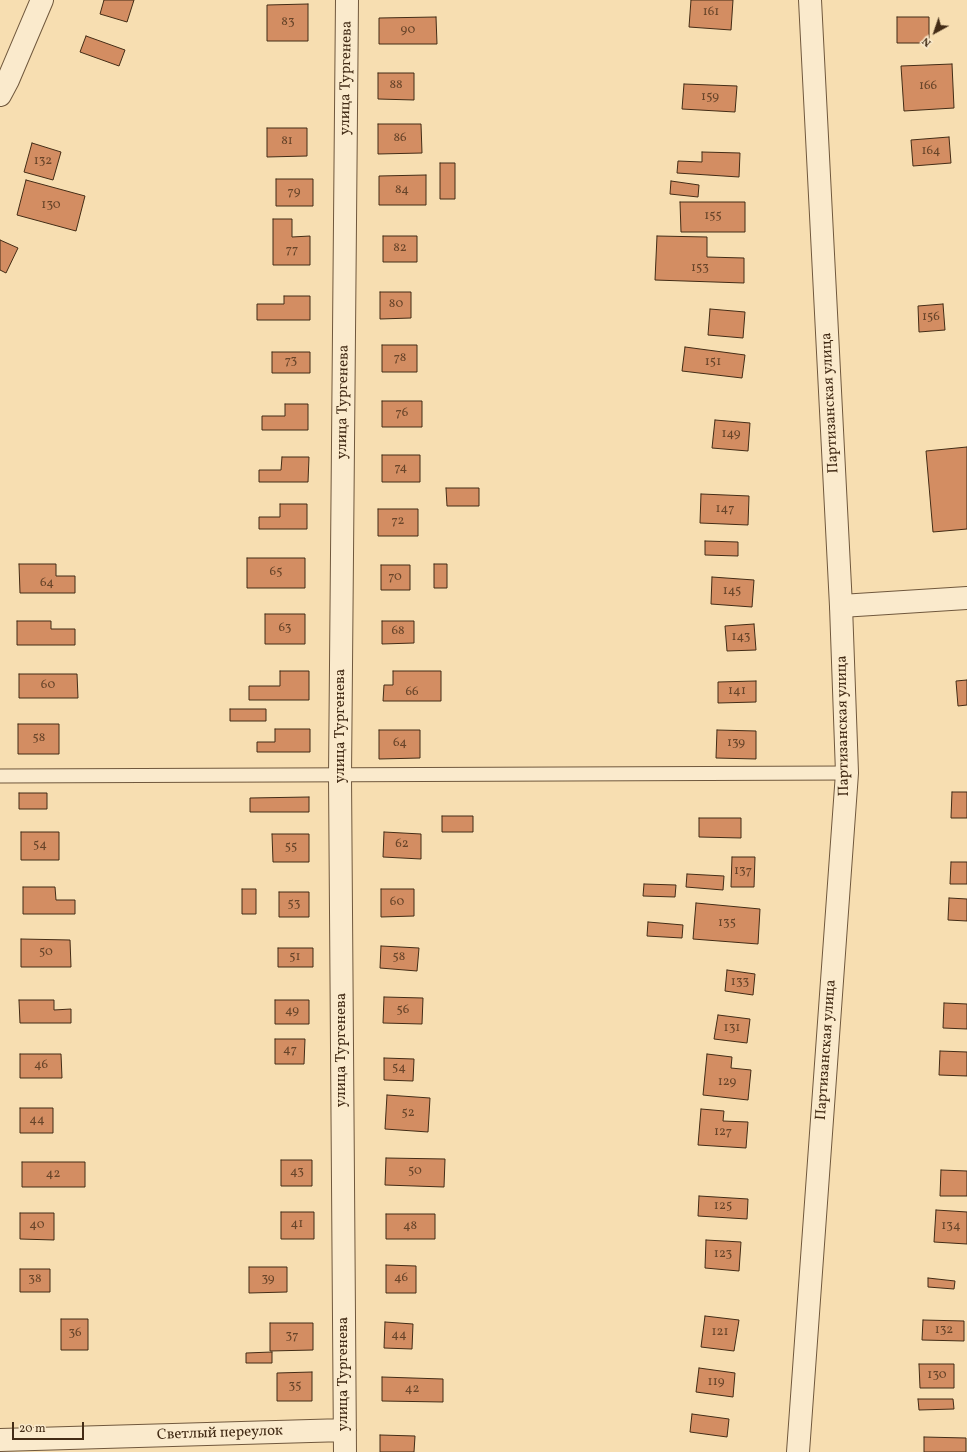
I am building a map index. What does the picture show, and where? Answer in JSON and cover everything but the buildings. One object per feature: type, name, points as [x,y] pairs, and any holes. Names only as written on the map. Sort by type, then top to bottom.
[{"type":"street","points":[[0,95],[8,80],[42,0]]},
{"type":"street","name":"улица Тургенева","points":[[345,1452],[340,776],[348,0]]},
{"type":"street","name":"Партизанская улица","points":[[798,1452],[847,773],[841,606],[810,0]]},
{"type":"street","points":[[841,606],[967,598]]},
{"type":"street","name":"Светлый переулок","points":[[0,1440],[345,1430]]},
{"type":"lane","points":[[0,776],[340,776],[847,773]]}]
